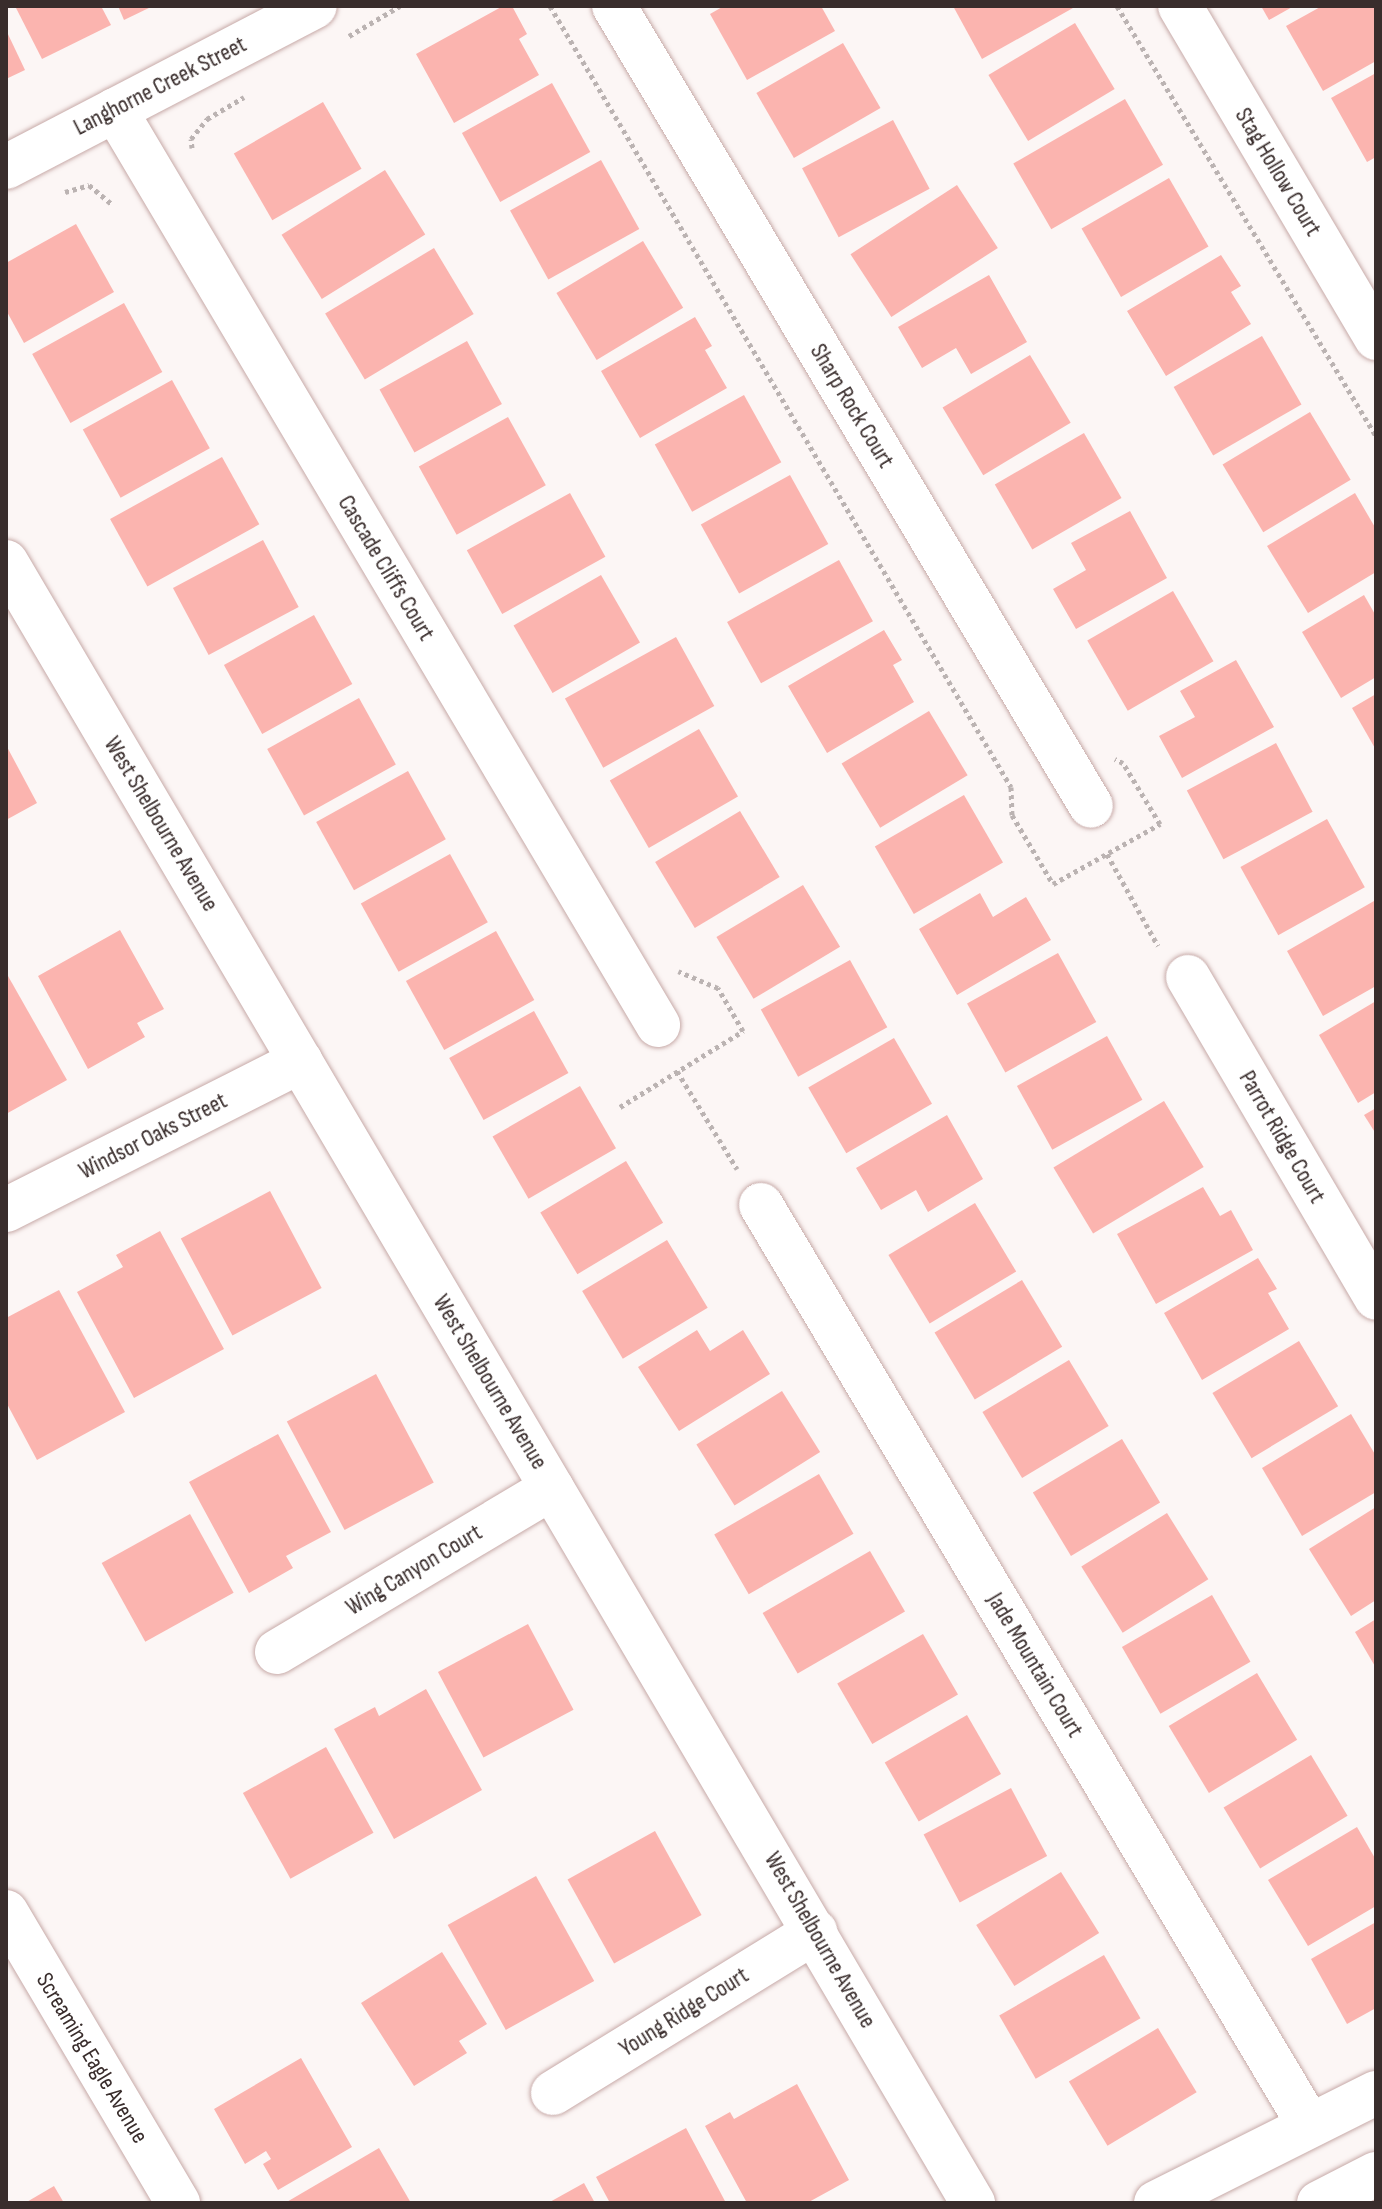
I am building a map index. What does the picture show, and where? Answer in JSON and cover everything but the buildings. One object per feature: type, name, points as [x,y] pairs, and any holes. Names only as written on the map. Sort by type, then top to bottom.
[{"type":"street","name":"Langhorne Creek Street","points":[[6,167],[315,6]]},
{"type":"street","name":"Sharp Rock Court","points":[[614,6],[1091,806]]},
{"type":"street","name":"Stag Hollow Court","points":[[1180,6],[1376,338]]},
{"type":"street","name":"Cascade Cliffs Court","points":[[115,110],[658,1025]]},
{"type":"street","name":"West Shelbourne Avenue","points":[[6,562],[973,2203]]},
{"type":"street","name":"Parrot Ridge Court","points":[[1175,965],[1376,1298]]},
{"type":"street","name":"Windsor Oaks Street","points":[[6,1210],[301,1061]]},
{"type":"street","name":"Jade Mountain Court","points":[[749,1187],[1309,2125]]},
{"type":"street","name":"Wing Canyon Court","points":[[277,1652],[552,1488]]},
{"type":"street","name":"Screaming Eagle Avenue","points":[[6,1912],[178,2203]]},
{"type":"street","name":"Young Ridge Court","points":[[553,2093],[815,1932]]},
{"type":"street","points":[[1156,2203],[1376,2093]]},
{"type":"street","points":[[1319,2203],[1376,2174]]},
{"type":"path","points":[[336,44],[400,6]]},
{"type":"path","points":[[1117,6],[1376,436]]},
{"type":"path","points":[[193,162],[191,139],[207,119],[258,89]]},
{"type":"path","points":[[65,192],[89,185],[112,204]]},
{"type":"path","points":[[1107,854],[1175,965]]},
{"type":"path","points":[[620,1107],[743,1031],[718,988],[674,969]]},
{"type":"path","points":[[677,1071],[749,1187]]}]
